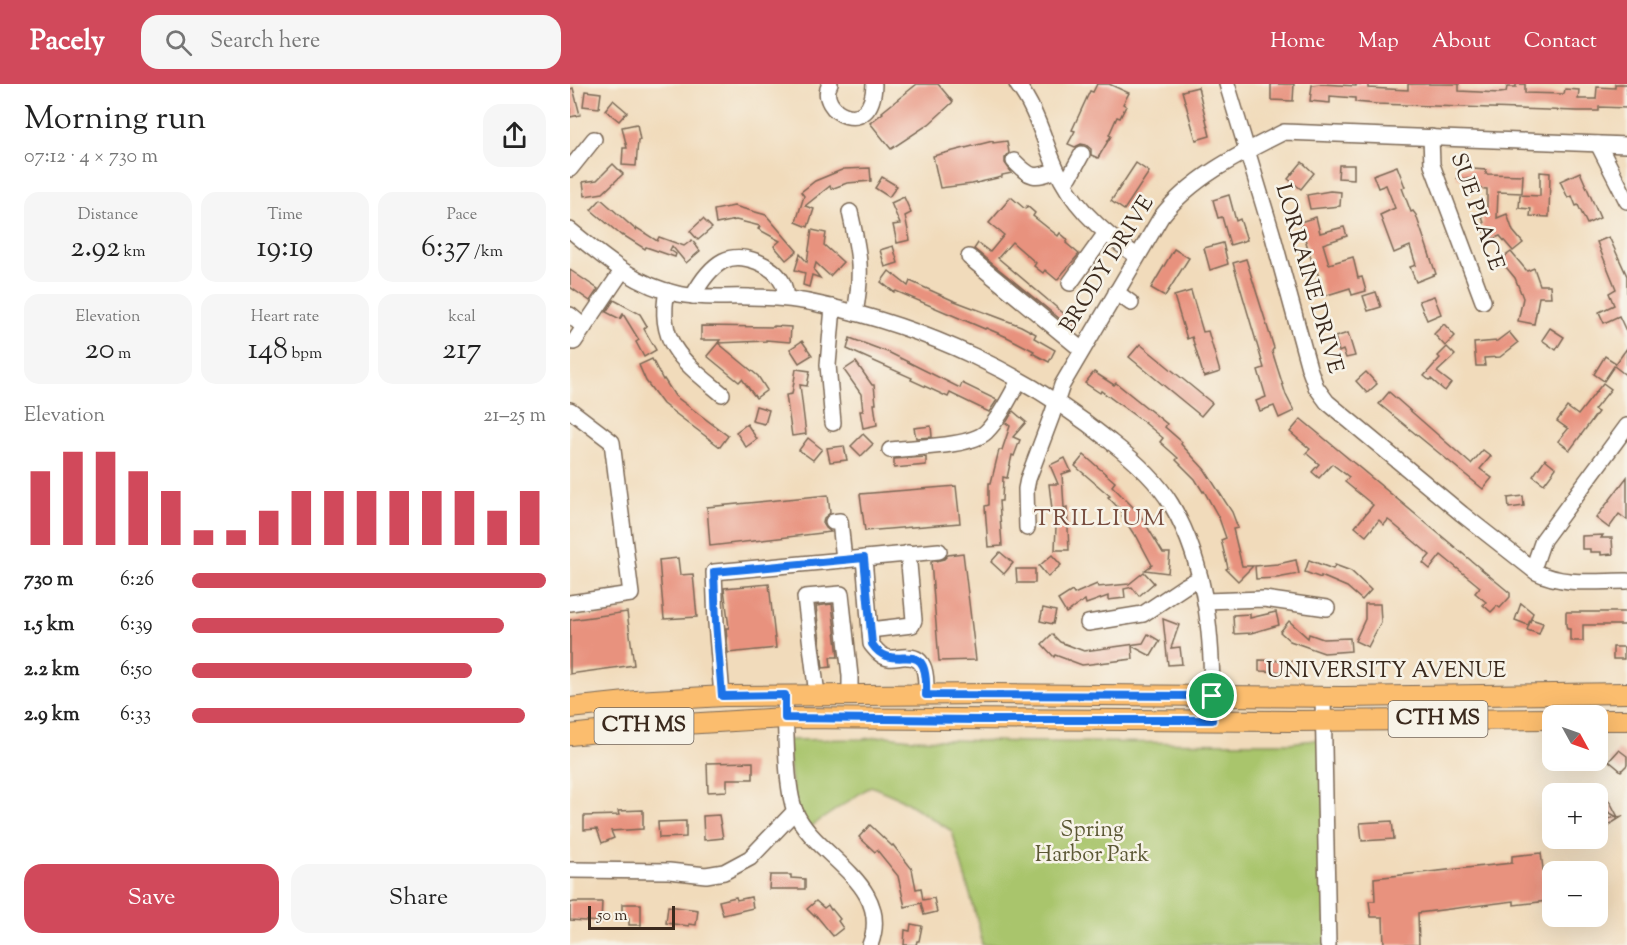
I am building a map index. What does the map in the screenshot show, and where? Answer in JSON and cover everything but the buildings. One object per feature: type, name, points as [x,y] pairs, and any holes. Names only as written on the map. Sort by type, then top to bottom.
[{"type":"main road","name":"UNIVERSITY AVENUE","points":[[570,708],[636,701],[785,695],[1323,697],[1627,693]]},
{"type":"main road","points":[[837,718],[913,706],[926,695]]},
{"type":"main road","points":[[651,726],[650,720],[654,712],[664,706],[688,706],[722,696]]},
{"type":"main road","name":"UNIVERSITY AVENUE","points":[[570,735],[651,726],[785,718],[1323,721],[1542,719]]},
{"type":"main road","points":[[1608,720],[1627,720]]},
{"type":"main road","points":[[570,730],[594,731]]},
{"type":"street","points":[[831,84],[827,89],[828,100],[836,111],[845,115],[858,116],[869,110],[873,100],[874,84]]},
{"type":"street","points":[[1017,84],[1037,117],[1060,176],[1088,217],[1137,256]]},
{"type":"street","name":"LORRAINE DRIVE","points":[[1227,84],[1272,233],[1309,368],[1320,394],[1453,506],[1533,569],[1547,577],[1566,581],[1627,581]]},
{"type":"street","name":"BRODY DRIVE","points":[[1027,528],[1028,478],[1062,385],[1161,217],[1178,197],[1213,171],[1246,150],[1284,132],[1627,145]]},
{"type":"street","name":"SUE PLACE","points":[[1431,137],[1432,165],[1483,301]]},
{"type":"street","points":[[570,169],[594,139]]},
{"type":"street","points":[[1598,144],[1627,201]]},
{"type":"street","points":[[1014,161],[1025,173],[1033,176],[1060,176],[1082,154]]},
{"type":"street","points":[[850,212],[861,276],[855,313]]},
{"type":"street","points":[[570,230],[622,271],[667,291],[693,296],[786,298],[833,307],[929,337],[1019,381],[1088,422],[1154,480],[1170,502],[1182,525],[1192,550],[1205,601],[1210,640],[1212,720]]},
{"type":"street","points":[[1070,283],[1106,233]]},
{"type":"street","points":[[693,296],[700,282],[713,268],[723,260],[739,257],[754,259],[776,275],[783,284],[786,298]]},
{"type":"street","points":[[969,257],[1082,350]]},
{"type":"street","points":[[574,342],[622,271]]},
{"type":"street","points":[[667,291],[664,321],[672,346],[681,359],[722,394]]},
{"type":"street","points":[[1116,292],[1131,303]]},
{"type":"street","points":[[833,307],[828,365],[833,423]]},
{"type":"street","points":[[570,315],[584,327]]},
{"type":"street","points":[[1095,328],[1108,337]]},
{"type":"street","points":[[890,450],[963,443],[978,438],[994,424],[1019,381]]},
{"type":"street","points":[[570,410],[612,442],[631,594],[570,603]]},
{"type":"street","points":[[1533,569],[1543,540],[1627,426]]},
{"type":"street","points":[[833,522],[840,521],[844,560]]},
{"type":"street","points":[[722,696],[714,572],[939,551]]},
{"type":"street","points":[[870,630],[912,625],[914,620],[908,553]]},
{"type":"street","points":[[864,558],[872,644],[877,652],[888,658],[908,657],[921,662],[926,680],[926,695]]},
{"type":"street","points":[[1088,623],[1143,614],[1200,578]]},
{"type":"street","points":[[817,695],[805,597],[841,594],[850,695]]},
{"type":"street","points":[[1205,601],[1264,599],[1327,608]]},
{"type":"street","points":[[785,695],[790,782],[795,811],[807,829],[860,883],[869,899],[873,920],[873,937],[870,945]]},
{"type":"street","points":[[1323,697],[1328,945]]},
{"type":"street","points":[[570,870],[706,874],[724,872],[750,858],[795,811]]},
{"type":"green space","name":"Spring Harbor Park","points":[[886,736],[911,739],[1028,742],[1289,743],[1323,739],[1328,945],[982,945],[979,926],[952,831],[901,799],[871,786],[807,829],[795,811],[787,740],[863,739]]},
{"type":"district","name":"TRILLIUM","points":[[1100,519]]},
{"type":"route","points":[[864,558],[872,644],[877,652],[888,658],[908,657],[921,662],[926,680],[926,695],[1212,696],[1212,720],[785,718],[785,695],[722,696],[714,572],[864,558]]}]
